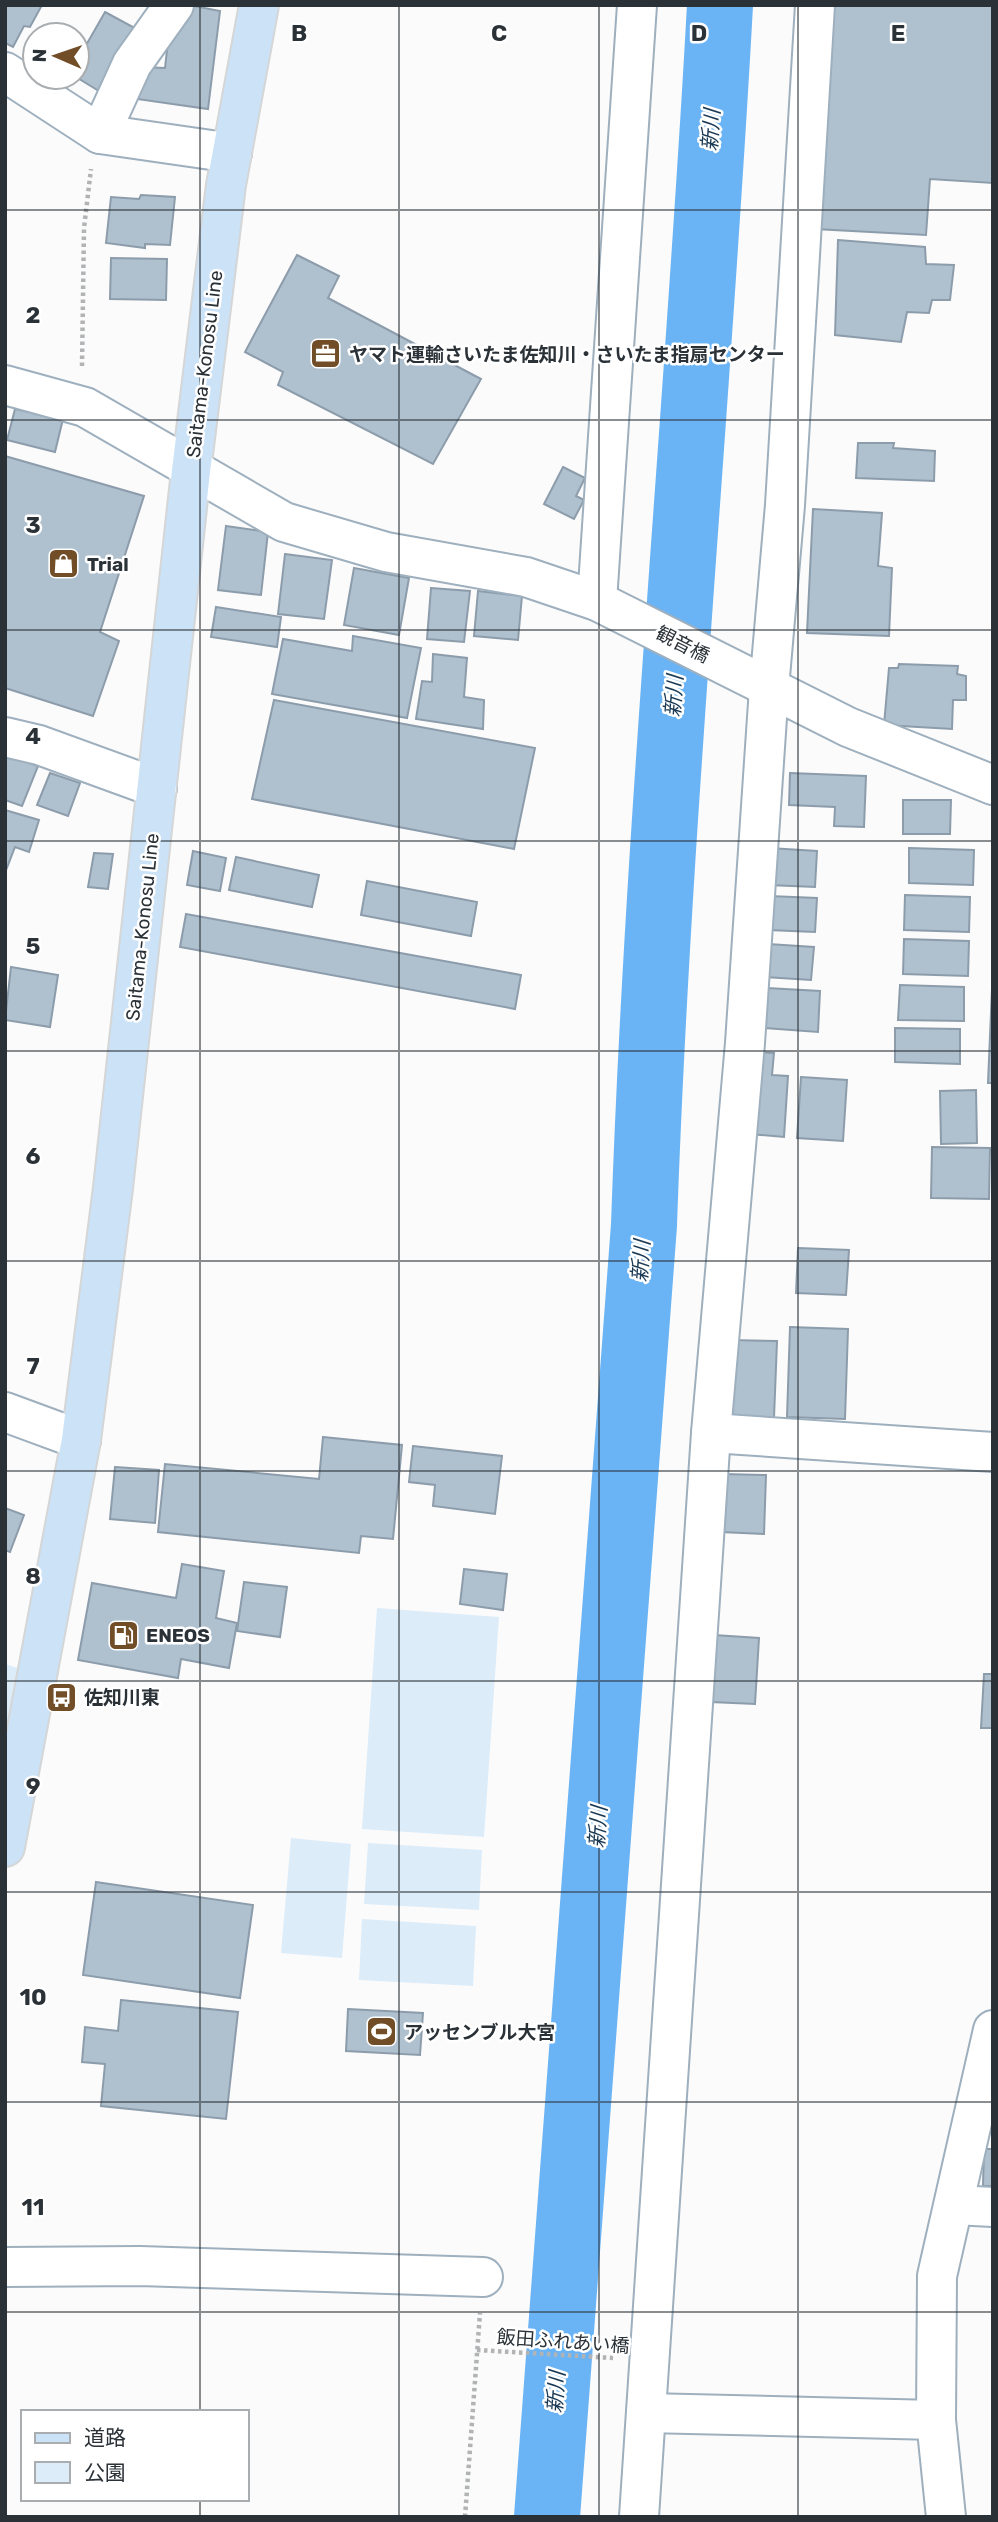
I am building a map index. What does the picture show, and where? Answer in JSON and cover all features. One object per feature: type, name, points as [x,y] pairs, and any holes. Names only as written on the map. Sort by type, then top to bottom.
[{"type":"main road","name":"Saitama-Konosu Line","points":[[5,1847],[81,1440],[113,1188],[191,471],[232,153],[259,5]]},
{"type":"street","points":[[100,134],[132,64],[174,5]]},
{"type":"street","points":[[597,601],[637,5]]},
{"type":"street","points":[[639,2517],[711,1433],[745,1043],[769,688],[785,505],[815,5]]},
{"type":"street","points":[[5,72],[100,134],[232,153]]},
{"type":"street","name":"観音橋","points":[[5,385],[76,405],[284,522],[386,552],[526,577],[597,601],[848,727],[993,785]]},
{"type":"street","points":[[5,737],[38,745],[157,788]]},
{"type":"street","points":[[5,1412],[81,1440]]},
{"type":"street","points":[[711,1433],[993,1452]]},
{"type":"street","points":[[946,2517],[936,2420],[937,2276],[993,2029]]},
{"type":"street","points":[[954,2205],[993,2207]]},
{"type":"street","points":[[5,2267],[140,2266],[483,2277]]},
{"type":"street","points":[[646,2413],[936,2420]]},
{"type":"path","points":[[76,405],[83,361],[84,228],[94,152],[100,134]]},
{"type":"path","points":[[465,2517],[483,2277]]},
{"type":"path","name":"飯田ふれあい橋","points":[[477,2350],[620,2359]]},
{"type":"green space","points":[[377,1608],[499,1617],[484,1837],[362,1829]]},
{"type":"green space","points":[[5,1664],[21,1669],[5,1757]]},
{"type":"green space","points":[[291,1838],[351,1844],[342,1958],[281,1953]]},
{"type":"green space","points":[[368,1843],[482,1850],[479,1910],[364,1904]]},
{"type":"green space","points":[[362,1919],[476,1926],[473,1986],[359,1980]]},
{"type":"building","points":[[5,5],[42,5],[33,21],[21,21],[21,32],[13,47],[5,43]]},
{"type":"building","points":[[189,5],[220,11],[208,109],[137,99],[142,67],[165,68],[168,41]]},
{"type":"building","points":[[832,5],[993,5],[993,183],[930,179],[926,235],[815,229]]},
{"type":"building","points":[[105,12],[146,34],[107,96],[91,86],[91,36]]},
{"type":"building","points":[[141,195],[175,197],[170,245],[145,244],[145,248],[106,243],[111,197],[139,199]]},
{"type":"building","points":[[838,240],[925,247],[926,264],[954,265],[950,300],[932,300],[929,313],[907,312],[901,342],[835,335]]},
{"type":"building","points":[[297,255],[339,276],[328,298],[481,379],[433,464],[278,385],[283,372],[245,352]]},
{"type":"building","points":[[111,258],[167,259],[166,300],[110,299]]},
{"type":"building","points":[[15,409],[63,419],[55,452],[7,440]]},
{"type":"building","points":[[858,443],[894,443],[893,448],[935,451],[934,481],[856,478]]},
{"type":"building","name":"Trial","points":[[5,456],[144,496],[100,632],[119,641],[93,716],[5,688]]},
{"type":"building","points":[[563,467],[585,478],[576,496],[584,500],[574,519],[544,504]]},
{"type":"building","points":[[813,509],[882,513],[878,566],[892,568],[889,636],[807,633]]},
{"type":"building","points":[[226,526],[268,532],[261,595],[218,590]]},
{"type":"building","points":[[285,554],[332,560],[324,619],[278,614]]},
{"type":"building","points":[[354,568],[409,578],[399,635],[344,625]]},
{"type":"building","points":[[431,588],[470,591],[464,642],[427,639]]},
{"type":"building","points":[[478,591],[522,596],[518,640],[474,636]]},
{"type":"building","points":[[216,607],[281,617],[277,647],[211,637]]},
{"type":"building","points":[[353,636],[421,648],[407,718],[272,694],[283,639],[352,651]]},
{"type":"building","points":[[433,654],[467,658],[464,697],[484,700],[483,729],[416,719],[422,681],[432,682]]},
{"type":"building","points":[[899,664],[958,666],[957,674],[966,676],[966,700],[953,700],[952,729],[884,725],[889,668],[898,668]]},
{"type":"building","points":[[274,700],[535,748],[514,849],[252,799]]},
{"type":"building","points":[[5,754],[38,766],[22,806],[5,800]]},
{"type":"building","points":[[50,773],[80,783],[68,816],[37,805]]},
{"type":"building","points":[[790,773],[866,776],[864,827],[834,826],[835,807],[789,805]]},
{"type":"building","points":[[903,800],[951,800],[950,834],[903,834]]},
{"type":"building","points":[[5,810],[39,820],[29,852],[15,847],[5,873]]},
{"type":"building","points":[[769,848],[817,851],[815,887],[768,885]]},
{"type":"building","points":[[909,848],[974,850],[973,885],[909,883]]},
{"type":"building","points":[[193,851],[226,858],[220,891],[187,885]]},
{"type":"building","points":[[94,853],[113,854],[108,889],[88,887]]},
{"type":"building","points":[[236,857],[319,875],[312,907],[229,890]]},
{"type":"building","points":[[367,881],[477,902],[471,936],[361,915]]},
{"type":"building","points":[[905,895],[970,897],[969,932],[904,930]]},
{"type":"building","points":[[769,896],[817,898],[815,932],[768,930]]},
{"type":"building","points":[[186,914],[521,975],[515,1009],[180,947]]},
{"type":"building","points":[[904,939],[969,941],[968,976],[903,974]]},
{"type":"building","points":[[768,944],[814,947],[811,980],[765,977]]},
{"type":"building","points":[[11,967],[58,975],[50,1027],[5,1020]]},
{"type":"building","points":[[900,985],[964,987],[964,1021],[898,1020]]},
{"type":"building","points":[[767,988],[820,991],[818,1032],[765,1028]]},
{"type":"building","points":[[992,989],[993,1083],[988,1083]]},
{"type":"building","points":[[895,1028],[960,1029],[960,1064],[895,1062]]},
{"type":"building","points":[[756,1052],[774,1053],[772,1075],[788,1076],[784,1137],[749,1134]]},
{"type":"building","points":[[801,1077],[847,1080],[843,1141],[797,1138]]},
{"type":"building","points":[[976,1090],[977,1143],[941,1144],[940,1091]]},
{"type":"building","points":[[932,1147],[990,1148],[989,1199],[931,1198]]},
{"type":"building","points":[[798,1248],[849,1250],[846,1295],[796,1293]]},
{"type":"building","points":[[790,1327],[848,1329],[845,1419],[787,1417]]},
{"type":"building","points":[[729,1340],[777,1341],[774,1418],[726,1416]]},
{"type":"building","points":[[323,1437],[402,1445],[393,1539],[361,1536],[359,1553],[158,1532],[165,1464],[319,1479]]},
{"type":"building","points":[[413,1446],[502,1456],[495,1514],[433,1506],[435,1485],[409,1482]]},
{"type":"building","points":[[115,1467],[159,1470],[155,1523],[110,1519]]},
{"type":"building","points":[[723,1474],[766,1475],[764,1534],[721,1532]]},
{"type":"building","points":[[5,1508],[24,1515],[10,1552],[5,1550]]},
{"type":"building","points":[[182,1564],[224,1571],[216,1618],[237,1623],[229,1668],[181,1659],[178,1678],[78,1660],[92,1583],[176,1598]]},
{"type":"building","points":[[464,1569],[507,1574],[503,1610],[460,1604]]},
{"type":"building","points":[[244,1582],[287,1587],[280,1637],[237,1631]]},
{"type":"building","points":[[714,1635],[759,1638],[755,1704],[711,1702]]},
{"type":"building","points":[[984,1674],[993,1674],[993,1728],[981,1728]]},
{"type":"building","points":[[96,1882],[253,1905],[240,1998],[83,1975]]},
{"type":"building","points":[[121,2000],[238,2012],[226,2119],[101,2106],[105,2064],[82,2062],[85,2027],[118,2031]]},
{"type":"building","points":[[348,2009],[423,2013],[420,2055],[346,2051]]},
{"type":"building","points":[[984,2149],[993,2149],[993,2186],[983,2186]]},
{"type":"waterway","name":"新川","points":[[547,2517],[644,1225],[668,767],[720,5]]},
{"type":"place","name":"ヤマト運輸さいたま佐知川・さいたま指扇センター","points":[[326,354]]},
{"type":"place","name":"Trial","points":[[64,564]]},
{"type":"place","name":"ENEOS","points":[[123,1635]]},
{"type":"place","name":"佐知川東","points":[[61,1697]]},
{"type":"place","name":"アッセンブル大宮","points":[[381,2032]]}]
